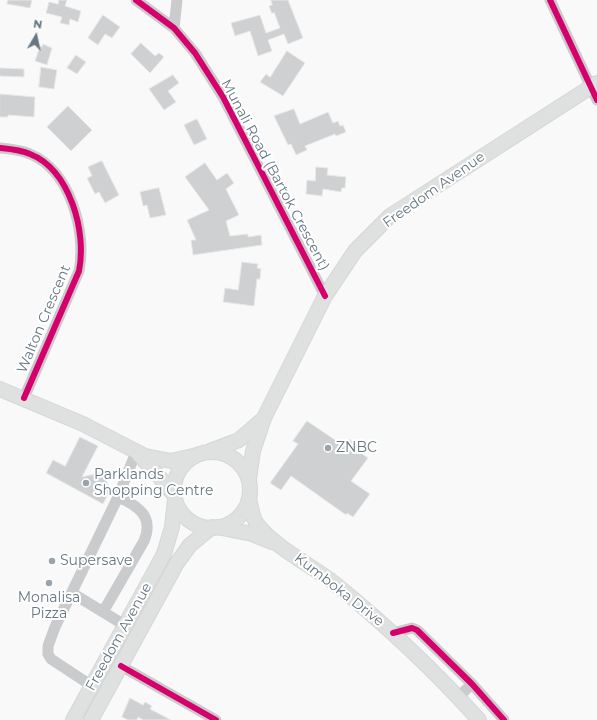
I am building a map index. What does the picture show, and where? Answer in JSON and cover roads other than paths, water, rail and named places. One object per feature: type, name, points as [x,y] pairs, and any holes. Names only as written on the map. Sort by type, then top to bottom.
[{"type":"main road","name":"Freedom Avenue","points":[[249,478],[253,451],[264,418],[325,296],[356,251],[390,216],[594,85]]},
{"type":"main road","points":[[0,389],[83,424],[136,452],[159,460],[171,461],[202,453],[218,452],[237,461],[249,478],[249,498],[245,509],[238,518],[228,524],[215,527],[195,524],[186,518],[180,510],[175,497],[174,483],[178,471],[186,462],[202,453]]},
{"type":"main road","name":"Freedom Avenue","points":[[202,453],[239,440],[264,418]]},
{"type":"main road","points":[[136,452],[147,462],[175,497]]},
{"type":"main road","name":"Freedom Avenue","points":[[73,720],[126,626],[164,554],[172,528],[175,497]]},
{"type":"main road","name":"Kumboka Drive","points":[[249,498],[257,524],[282,546],[328,578],[393,633],[458,697],[479,720]]},
{"type":"main road","name":"Freedom Avenue","points":[[91,720],[177,563],[190,545],[215,527]]},
{"type":"main road","name":"Kumboka Drive","points":[[215,527],[252,534],[282,546]]},
{"type":"main road","points":[[84,720],[92,686]]},
{"type":"street","name":"Munali Road (Bartok Crescent)","points":[[136,0],[174,28],[195,53],[222,97],[325,296]]},
{"type":"street","points":[[174,28],[177,0]]},
{"type":"street","points":[[550,0],[594,85],[597,100]]},
{"type":"street","name":"Walton Crescent","points":[[0,148],[17,150],[31,154],[49,166],[59,178],[77,216],[82,249],[79,271],[24,398]]},
{"type":"street","points":[[92,686],[48,654],[48,646],[55,627],[118,497],[136,452]]},
{"type":"street","points":[[103,612],[144,541],[148,531],[146,520],[140,509],[118,497]]},
{"type":"street","points":[[72,594],[126,626]]},
{"type":"street","points":[[393,633],[412,628],[417,630],[472,684],[504,720]]},
{"type":"street","points":[[121,666],[216,720]]},
{"type":"street","points":[[458,697],[472,684]]},
{"type":"place","name":"ZNBC","points":[[328,448]]},
{"type":"place","name":"Parklands Shopping Centre","points":[[86,483]]},
{"type":"place","name":"Supersave","points":[[52,561]]},
{"type":"place","name":"Monalisa Pizza","points":[[49,583]]}]
